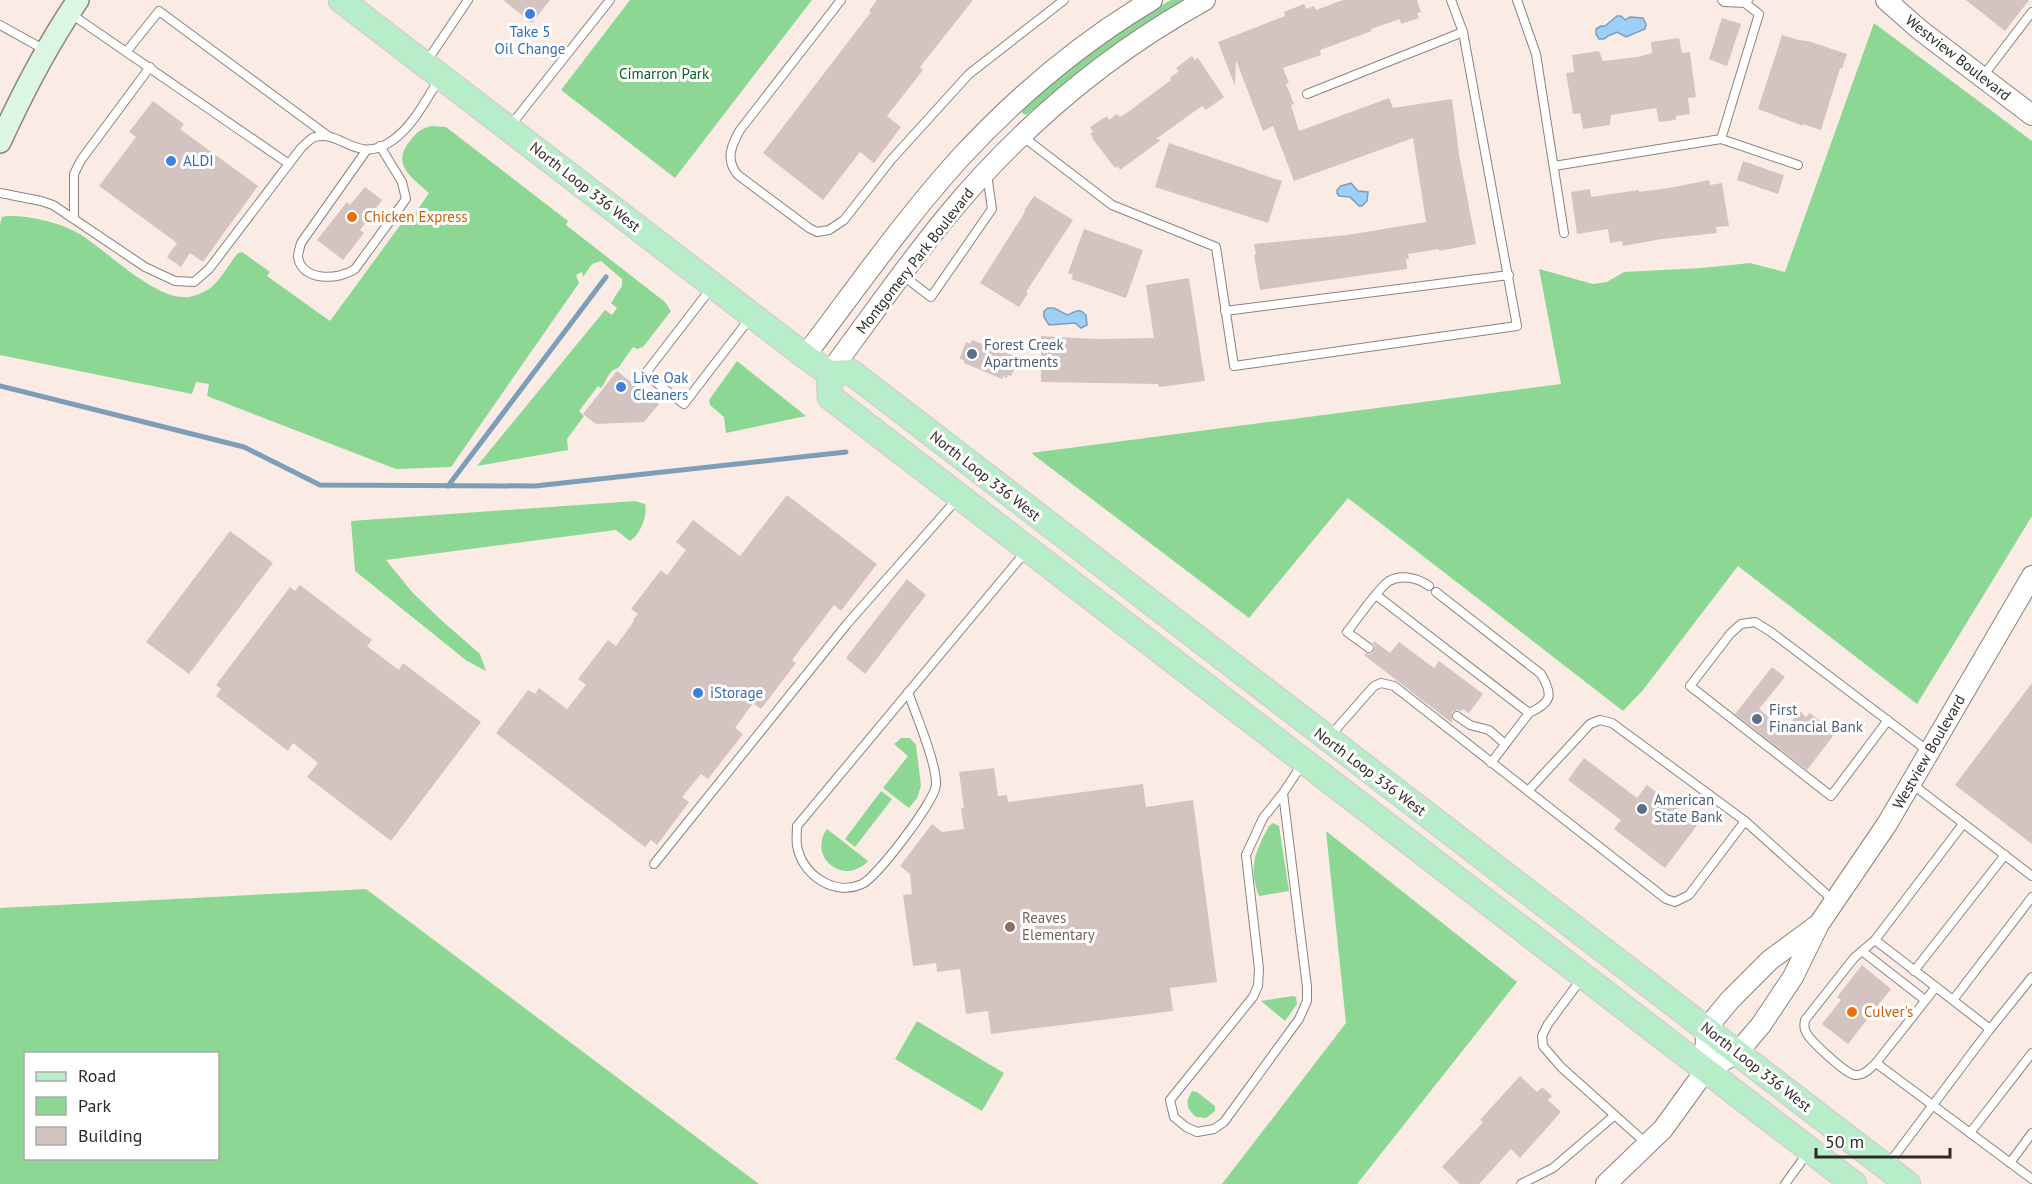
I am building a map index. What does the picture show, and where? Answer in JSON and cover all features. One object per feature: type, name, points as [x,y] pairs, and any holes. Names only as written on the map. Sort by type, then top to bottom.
[{"type":"main road","name":"North Loop 336 West","points":[[341,0],[804,356],[829,373],[850,372],[1908,1184]]},
{"type":"main road","points":[[0,142],[26,85],[74,6]]},
{"type":"main road","name":"North Loop 336 West","points":[[829,373],[830,397],[1854,1184]]},
{"type":"main road","points":[[1304,762],[1327,739]]},
{"type":"street","name":"Montgomery Park Boulevard","points":[[804,356],[919,206],[1005,112],[1058,65],[1117,21],[1152,0]]},
{"type":"street","name":"Montgomery Park Boulevard","points":[[829,373],[946,218],[1021,136],[1090,75],[1145,36],[1204,0]]},
{"type":"street","name":"Westview Boulevard","points":[[1886,0],[1920,30],[2032,115]]},
{"type":"street","name":"Westview Boulevard","points":[[1606,1184],[1663,1129],[1705,1071],[1737,1053],[1761,1025],[1793,976],[1819,924],[1887,824],[2032,578]]},
{"type":"street","name":"Westview Boulevard","points":[[1706,1029],[1730,1000],[1770,960],[1819,924]]},
{"type":"street","points":[[1705,1071],[1706,1029]]},
{"type":"lane","points":[[127,51],[159,10],[328,136],[353,148],[366,151],[392,141],[408,127],[468,0]]},
{"type":"lane","points":[[508,128],[610,0]]},
{"type":"lane","points":[[842,0],[740,130],[730,147],[732,168],[738,175],[808,228],[817,232],[829,230],[844,220],[891,160],[969,74],[1064,0]]},
{"type":"lane","points":[[1021,136],[1113,205],[1216,246],[1234,366],[1517,326],[1463,32],[1451,0]]},
{"type":"lane","points":[[1517,0],[1536,54],[1564,233]]},
{"type":"lane","points":[[1721,139],[1759,14],[1747,1],[1724,2],[1722,0]]},
{"type":"lane","points":[[74,6],[127,51],[289,164]]},
{"type":"lane","points":[[1982,77],[2032,12]]},
{"type":"lane","points":[[0,25],[46,50]]},
{"type":"lane","points":[[1307,94],[1463,32]]},
{"type":"lane","points":[[74,219],[74,174],[81,160],[150,67]]},
{"type":"lane","points":[[0,194],[53,205],[145,267],[175,281],[194,282],[209,269],[301,148],[313,137],[328,136]]},
{"type":"lane","points":[[1554,166],[1721,139],[1798,165]]},
{"type":"lane","points":[[366,151],[301,243],[298,257],[303,268],[316,277],[346,275],[354,269],[406,199],[402,182],[380,146]]},
{"type":"lane","points":[[902,276],[931,297],[992,209],[987,172]]},
{"type":"lane","points":[[1226,311],[1509,274]]},
{"type":"lane","points":[[713,286],[645,374],[676,398],[684,404],[752,316]]},
{"type":"lane","points":[[654,864],[847,624],[959,497]]},
{"type":"lane","points":[[908,692],[933,764],[936,786],[930,803],[876,873],[861,884],[838,888],[820,881],[805,866],[797,845],[797,826],[908,692],[1028,549]]},
{"type":"lane","points":[[1369,648],[1347,632],[1388,582],[1404,577],[1421,580],[1429,586]]},
{"type":"lane","points":[[1436,592],[1541,674],[1548,686],[1548,697],[1543,706],[1528,713],[1491,762]]},
{"type":"lane","points":[[1377,595],[1528,713]]},
{"type":"lane","points":[[1888,720],[1831,796],[1690,686],[1741,624],[1755,622],[1771,632],[1888,720],[1928,751]]},
{"type":"lane","points":[[1327,739],[1374,686],[1381,683],[1394,686],[1666,899],[1676,902],[1689,895],[1745,821]]},
{"type":"lane","points":[[1457,716],[1470,726],[1490,730],[1505,744]]},
{"type":"lane","points":[[1528,791],[1590,724],[1600,720],[1612,723],[1745,821],[1835,901]]},
{"type":"lane","points":[[1283,793],[1307,1001],[1299,1018],[1224,1122],[1214,1129],[1197,1132],[1186,1127],[1174,1117],[1170,1100],[1253,997],[1258,986],[1259,969],[1246,855],[1263,819],[1304,762]]},
{"type":"lane","points":[[1910,783],[2032,876]]},
{"type":"lane","points":[[1936,987],[1876,1063],[1863,1074],[1855,1075],[1846,1071],[1809,1037],[1804,1028],[1805,1020],[1862,951],[1875,940],[1963,824]]},
{"type":"lane","points":[[1914,971],[2005,855]]},
{"type":"lane","points":[[1953,1000],[2032,897]]},
{"type":"lane","points":[[1875,940],[1990,1029]]},
{"type":"lane","points":[[1862,951],[1925,1000]]},
{"type":"lane","points":[[1583,977],[1548,1024],[1542,1036],[1543,1046],[1561,1067],[1647,1144]]},
{"type":"lane","points":[[1886,1167],[1932,1104],[2032,977]]},
{"type":"lane","points":[[1970,1133],[2032,1053]]},
{"type":"lane","points":[[1876,1063],[2032,1179]]},
{"type":"lane","points":[[1521,1184],[1553,1168],[1615,1115]]},
{"type":"lane","points":[[2010,1163],[2032,1133]]},
{"type":"lane","points":[[1785,1184],[1810,1150]]},
{"type":"green space","name":"Cimarron Park","points":[[630,0],[812,0],[675,178],[561,90]]},
{"type":"green space","points":[[1171,0],[1193,0],[1096,60],[1026,115],[1022,113],[1036,95],[1083,58]]},
{"type":"green space","points":[[1874,23],[2032,141],[2032,516],[1917,704],[1738,566],[1643,690],[1623,711],[1348,498],[1249,618],[1031,453],[1561,384],[1539,269],[1593,284],[1607,282],[1624,272],[1750,263],[1785,272]]},
{"type":"green space","points":[[433,126],[446,127],[568,221],[566,225],[665,302],[671,311],[643,347],[637,349],[633,347],[618,368],[610,373],[601,388],[598,386],[579,411],[584,416],[567,439],[568,450],[477,466],[605,310],[612,315],[617,308],[611,303],[622,286],[622,279],[601,261],[592,264],[583,277],[582,272],[576,275],[579,283],[451,467],[396,469],[207,396],[209,384],[196,382],[192,394],[0,355],[0,224],[2,217],[7,216],[43,220],[70,229],[89,240],[143,281],[171,295],[183,297],[200,294],[213,286],[238,253],[242,252],[270,272],[267,276],[330,321],[404,220],[408,215],[414,215],[429,193],[406,170],[402,157],[404,150],[415,135],[422,129]]},
{"type":"green space","points":[[737,361],[806,416],[726,433],[724,417],[710,405],[709,400]]},
{"type":"green space","points":[[635,501],[645,504],[646,509],[640,530],[630,541],[616,530],[386,560],[412,592],[480,654],[486,671],[467,661],[355,571],[351,521]]},
{"type":"green space","points":[[901,738],[910,738],[916,745],[921,786],[917,798],[909,808],[883,788],[908,756],[894,744]]},
{"type":"green space","points":[[881,791],[892,799],[855,847],[845,839]]},
{"type":"green space","points":[[1273,823],[1279,826],[1289,891],[1259,896],[1254,876],[1255,860],[1264,835]]},
{"type":"green space","points":[[827,829],[868,861],[859,868],[849,871],[839,870],[831,865],[822,849],[822,839]]},
{"type":"green space","points":[[1326,831],[1517,982],[1357,1184],[1222,1184],[1346,1023]]},
{"type":"green space","points":[[366,889],[759,1184],[0,1184],[0,908]]},
{"type":"green space","points":[[1296,997],[1297,1004],[1285,1021],[1261,1001]]},
{"type":"green space","points":[[917,1021],[1004,1073],[982,1111],[895,1059]]},
{"type":"green space","points":[[1192,1091],[1197,1092],[1215,1106],[1215,1111],[1206,1118],[1196,1117],[1188,1105],[1188,1098]]},
{"type":"water","points":[[1617,16],[1625,20],[1630,17],[1643,18],[1646,24],[1645,29],[1626,37],[1617,32],[1604,39],[1599,39],[1596,29],[1605,26]]},
{"type":"water","points":[[1351,183],[1358,191],[1368,192],[1367,201],[1362,206],[1350,197],[1339,196],[1337,193],[1341,186]]},
{"type":"water","points":[[1054,308],[1067,315],[1081,311],[1086,315],[1087,325],[1081,328],[1075,323],[1049,325],[1044,317],[1044,311]]},
{"type":"building","name":"Take 5 Oil Change","points":[[503,0],[550,0],[532,23]]},
{"type":"building","points":[[877,0],[973,0],[920,67],[923,70],[887,116],[901,127],[874,163],[860,152],[823,200],[763,153],[871,12],[869,11]]},
{"type":"building","points":[[1343,0],[1417,0],[1421,12],[1417,13],[1419,18],[1401,24],[1400,19],[1371,29],[1372,31],[1320,50],[1321,55],[1283,68],[1289,83],[1286,84],[1294,104],[1291,105],[1299,131],[1389,98],[1393,108],[1452,99],[1459,154],[1476,244],[1408,254],[1407,269],[1260,290],[1254,244],[1347,235],[1426,222],[1413,138],[1294,181],[1273,126],[1263,131],[1236,60],[1235,86],[1218,42],[1285,16],[1284,12],[1304,4],[1306,9],[1314,6],[1316,10]]},
{"type":"building","points":[[1966,0],[2029,0],[2005,31]]},
{"type":"building","points":[[1722,18],[1741,24],[1727,66],[1709,59]]},
{"type":"building","points":[[1782,35],[1847,54],[1842,69],[1840,68],[1821,130],[1803,124],[1803,126],[1758,109]]},
{"type":"building","points":[[1679,38],[1682,53],[1690,52],[1696,97],[1688,98],[1690,114],[1676,116],[1676,120],[1659,122],[1656,108],[1611,115],[1610,125],[1583,129],[1580,113],[1573,114],[1566,73],[1574,72],[1572,55],[1599,51],[1603,61],[1637,57],[1652,53],[1651,42]]},
{"type":"building","points":[[1192,56],[1195,60],[1198,58],[1224,97],[1206,110],[1202,106],[1156,139],[1161,140],[1120,170],[1118,166],[1115,168],[1092,138],[1090,134],[1093,132],[1090,127],[1107,116],[1109,120],[1117,114],[1120,117],[1128,112],[1171,80],[1170,78],[1179,71],[1176,68]]},
{"type":"building","name":"ALDI","points":[[153,101],[184,124],[180,129],[258,186],[203,262],[190,253],[181,267],[167,257],[177,243],[99,186],[136,137],[129,132]]},
{"type":"building","points":[[1169,143],[1282,181],[1268,223],[1155,187]]},
{"type":"building","points":[[1743,161],[1784,175],[1778,194],[1737,180]]},
{"type":"building","points":[[1709,180],[1710,185],[1722,183],[1729,226],[1716,227],[1717,233],[1623,246],[1622,241],[1610,243],[1608,229],[1577,234],[1571,192],[1590,189],[1591,197],[1669,188]]},
{"type":"building","name":"Chicken Express","points":[[365,187],[382,200],[360,230],[364,233],[343,260],[317,240],[347,202],[350,205]]},
{"type":"building","points":[[1034,196],[1073,220],[1026,292],[1028,293],[1019,307],[980,283]]},
{"type":"building","points":[[1084,229],[1143,250],[1126,298],[1071,279],[1073,275],[1068,273]]},
{"type":"building","points":[[1189,278],[1205,381],[1159,387],[1158,384],[1041,382],[1041,336],[1097,339],[1154,338],[1146,285]]},
{"type":"building","points":[[972,340],[1019,358],[1011,376],[1008,375],[1007,378],[1003,376],[1002,379],[964,363],[960,357],[966,342],[970,344]]},
{"type":"building","name":"Live Oak Cleaners","points":[[617,371],[659,404],[644,422],[596,424],[583,414]]},
{"type":"building","points":[[787,495],[877,564],[841,611],[834,605],[792,660],[796,663],[761,709],[753,703],[735,728],[743,734],[708,779],[701,774],[682,797],[689,802],[657,845],[651,840],[645,847],[496,733],[528,690],[535,694],[539,688],[567,709],[586,685],[578,679],[608,640],[616,646],[638,614],[631,609],[661,570],[667,575],[686,550],[676,542],[693,520],[740,556]]},
{"type":"building","points":[[230,531],[273,563],[189,674],[146,642]]},
{"type":"building","points":[[907,579],[926,595],[865,674],[846,658]]},
{"type":"building","points":[[300,585],[372,640],[367,646],[392,665],[399,670],[403,663],[481,722],[391,841],[307,777],[318,763],[293,743],[288,751],[216,696],[221,689],[216,685],[290,587],[295,591]]},
{"type":"building","points":[[1374,641],[1390,653],[1399,642],[1434,668],[1439,661],[1483,694],[1469,713],[1463,709],[1452,712],[1452,723],[1364,655],[1374,651]]},
{"type":"building","name":"First Financial Bank","points":[[1772,667],[1785,677],[1759,709],[1785,730],[1800,711],[1806,717],[1810,713],[1821,722],[1819,725],[1833,736],[1807,770],[1735,714]]},
{"type":"building","points":[[2032,683],[2032,844],[1955,785]]},
{"type":"building","name":"American State Bank","points":[[1584,758],[1637,798],[1647,785],[1698,824],[1665,868],[1614,829],[1621,820],[1568,780]]},
{"type":"building","points":[[994,768],[998,796],[1007,795],[1008,802],[1143,784],[1146,807],[1193,800],[1217,982],[1170,988],[1173,1011],[991,1034],[988,1011],[966,1014],[960,969],[937,972],[936,963],[913,966],[903,895],[912,894],[910,874],[900,866],[932,824],[942,832],[964,829],[961,808],[964,808],[959,772]]},
{"type":"building","name":"Culver's","points":[[1862,965],[1891,989],[1848,1044],[1822,1024],[1841,1000],[1837,997]]},
{"type":"building","points":[[1520,1076],[1537,1092],[1542,1087],[1552,1096],[1548,1100],[1561,1112],[1520,1158],[1511,1149],[1479,1184],[1460,1184],[1442,1167],[1483,1122],[1480,1120]]},
{"type":"waterway","points":[[448,486],[606,277]]},
{"type":"waterway","points":[[0,386],[244,447],[320,485],[535,486],[846,452]]},
{"type":"place","name":"Take 5 Oil Change","points":[[530,14]]},
{"type":"place","name":"ALDI","points":[[171,161]]},
{"type":"place","name":"Chicken Express","points":[[352,217]]},
{"type":"place","name":"Forest Creek Apartments","points":[[972,354]]},
{"type":"place","name":"Live Oak Cleaners","points":[[621,387]]},
{"type":"place","name":"iStorage","points":[[698,693]]},
{"type":"place","name":"First Financial Bank","points":[[1757,719]]},
{"type":"place","name":"American State Bank","points":[[1642,809]]},
{"type":"place","name":"Reaves Elementary","points":[[1010,927]]},
{"type":"place","name":"Culver's","points":[[1852,1012]]}]
